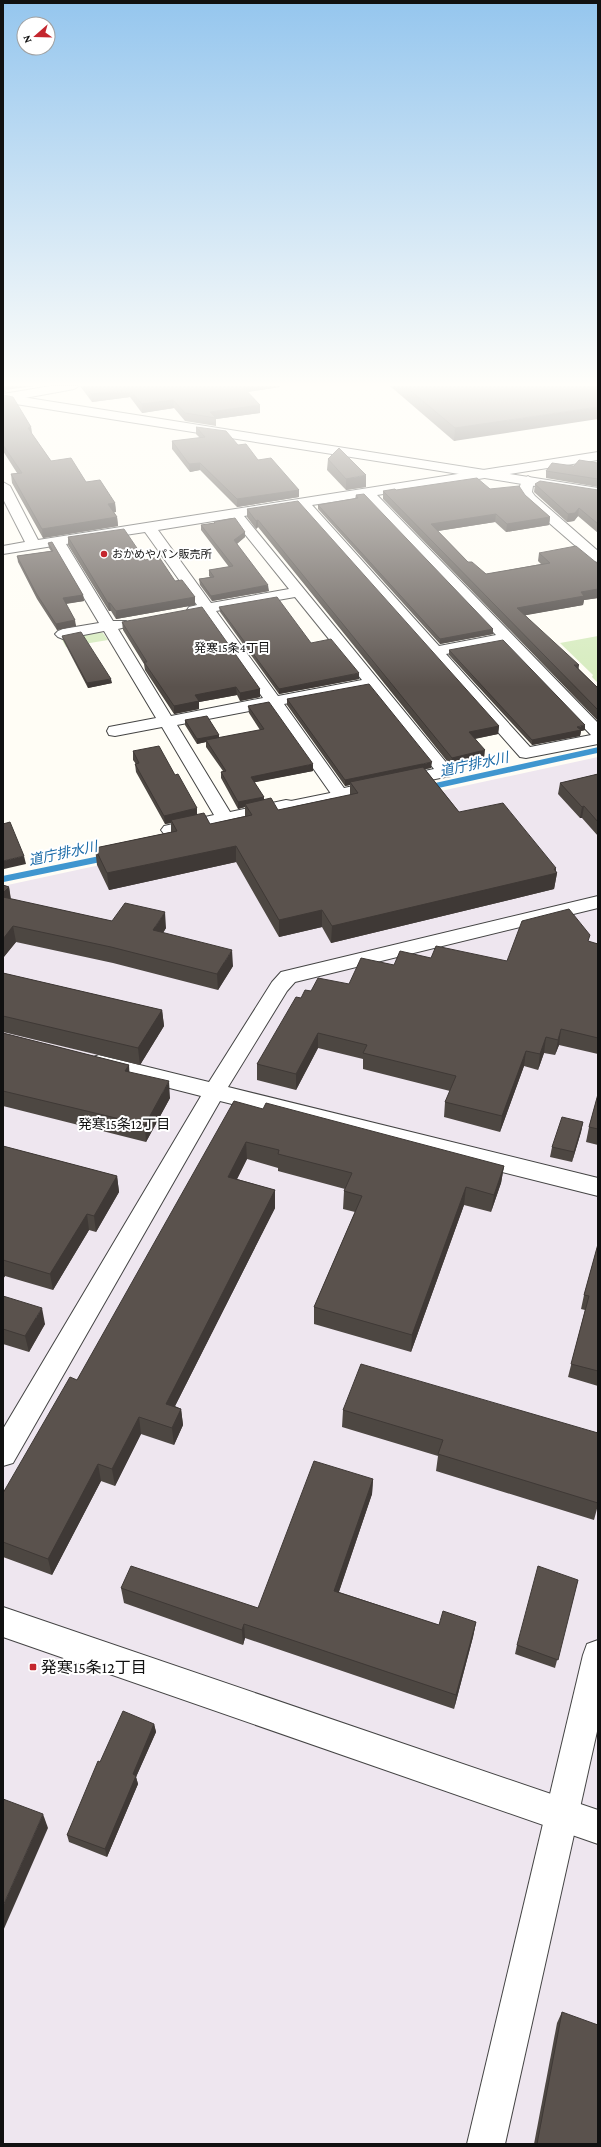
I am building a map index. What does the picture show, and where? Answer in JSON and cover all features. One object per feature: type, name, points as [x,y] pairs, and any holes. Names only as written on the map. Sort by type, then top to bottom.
[{"type":"street","points":[[3,486],[33,545]]},
{"type":"street","points":[[3,550],[405,486]]},
{"type":"street","points":[[526,486],[525,492],[530,499],[598,558]]},
{"type":"street","points":[[564,486],[598,492]]},
{"type":"street","points":[[367,492],[598,733]]},
{"type":"street","points":[[302,502],[434,652],[526,753],[598,739]]},
{"type":"street","points":[[149,526],[340,794],[445,772],[235,513]]},
{"type":"street","points":[[57,541],[224,818]]},
{"type":"street","points":[[178,613],[299,592]]},
{"type":"street","points":[[63,634],[136,621]]},
{"type":"street","points":[[434,652],[506,638]]},
{"type":"street","points":[[115,731],[373,683]]},
{"type":"street","points":[[170,830],[286,805]]},
{"type":"street","points":[[3,1454],[215,1091],[279,987],[288,977],[598,902]]},
{"type":"street","points":[[79,1058],[598,1187]]},
{"type":"street","points":[[3,1622],[598,1827]]},
{"type":"street","points":[[486,2144],[563,1815],[598,1655]]},
{"type":"lane","points":[[286,805],[340,794]]},
{"type":"shaded area","points":[[598,757],[598,2144],[3,2144],[3,886]]},
{"type":"green space","points":[[97,631],[103,633],[108,640],[66,647],[61,638]]},
{"type":"green space","points":[[598,636],[598,683],[592,677],[593,675],[560,643]]},
{"type":"building","points":[[18,486],[104,486],[115,503],[108,504],[117,517],[42,529]]},
{"type":"building","points":[[224,486],[296,486],[299,490],[237,499]]},
{"type":"building","points":[[422,486],[487,486],[490,489],[519,486],[525,495],[550,517],[507,524],[496,514],[431,524],[468,562],[472,562],[486,574],[550,563],[539,553],[576,546],[598,564],[598,589],[581,592],[584,596],[517,608],[579,665],[574,665],[598,688],[598,710],[383,491]]},
{"type":"building","points":[[537,486],[573,486],[598,490],[598,524],[579,508],[575,513],[568,514]]},
{"type":"building","points":[[364,494],[493,629],[440,639],[318,505],[358,498],[356,495]]},
{"type":"building","points":[[298,501],[499,726],[469,732],[485,750],[452,758],[258,520],[256,521],[247,509]]},
{"type":"building","points":[[235,518],[245,532],[234,540],[268,585],[211,596],[199,579],[214,577],[209,570],[233,566],[201,525]]},
{"type":"building","points":[[124,529],[145,560],[159,557],[175,581],[182,580],[195,597],[116,611],[110,603],[108,603],[68,537]]},
{"type":"building","points":[[52,542],[83,595],[63,598],[75,620],[56,624],[36,593],[17,556],[53,551],[48,543]]},
{"type":"building","points":[[277,597],[311,643],[331,639],[359,673],[279,689],[219,607]]},
{"type":"building","points":[[202,607],[260,689],[240,693],[236,687],[195,695],[199,701],[174,706],[144,662],[147,662],[122,622]]},
{"type":"building","points":[[81,632],[111,679],[87,683],[62,636]]},
{"type":"building","points":[[503,640],[585,725],[577,727],[581,730],[532,740],[449,650]]},
{"type":"building","points":[[369,684],[432,762],[345,780],[287,699]]},
{"type":"building","points":[[269,702],[313,764],[251,777],[264,797],[238,802],[221,772],[226,771],[206,740],[264,729],[248,706]]},
{"type":"building","points":[[207,716],[219,735],[197,739],[185,720]]},
{"type":"building","points":[[159,746],[175,775],[178,774],[197,808],[164,816],[135,764],[139,763],[133,751]]},
{"type":"building","points":[[423,767],[459,812],[503,803],[556,868],[554,869],[557,873],[332,926],[322,910],[279,920],[236,846],[107,873],[95,848],[177,831],[171,820],[204,813],[210,824],[252,815],[245,804],[271,798],[278,810],[358,793],[350,782]]},
{"type":"building","points":[[598,774],[598,822],[560,783]]},
{"type":"building","points":[[10,822],[24,856],[3,861],[3,824]]},
{"type":"building","points":[[3,885],[9,887],[3,893]]},
{"type":"building","points":[[3,897],[112,921],[125,903],[165,912],[153,930],[232,950],[217,974],[111,947],[13,926],[3,939]]},
{"type":"building","points":[[569,909],[590,935],[588,941],[598,944],[598,1038],[561,1029],[558,1040],[546,1037],[540,1054],[526,1051],[502,1116],[445,1102],[456,1076],[363,1053],[367,1045],[318,1033],[296,1074],[257,1064],[296,997],[301,998],[305,990],[311,991],[318,978],[349,984],[361,958],[394,965],[400,951],[431,958],[436,946],[507,961],[522,921]]},
{"type":"building","points":[[3,973],[162,1010],[138,1048],[3,1016]]},
{"type":"building","points":[[3,1033],[129,1065],[125,1071],[169,1081],[145,1125],[3,1091]]},
{"type":"building","points":[[598,1094],[598,1129],[589,1127]]},
{"type":"building","points":[[234,1101],[263,1109],[266,1103],[504,1166],[494,1195],[466,1187],[412,1335],[314,1307],[362,1196],[344,1191],[352,1173],[278,1154],[279,1150],[246,1142],[228,1177],[275,1190],[166,1404],[181,1409],[172,1428],[139,1417],[112,1469],[98,1464],[48,1559],[3,1542],[3,1493],[70,1377],[77,1380]]},
{"type":"building","points":[[562,1117],[583,1122],[574,1152],[552,1147]]},
{"type":"building","points":[[3,1146],[117,1176],[94,1216],[87,1214],[50,1274],[3,1260]]},
{"type":"building","points":[[598,1244],[598,1371],[571,1364],[589,1296],[584,1295]]},
{"type":"building","points":[[3,1296],[42,1308],[25,1336],[3,1329]]},
{"type":"building","points":[[361,1364],[598,1433],[598,1503],[438,1454],[443,1440],[343,1410]]},
{"type":"building","points":[[314,1461],[373,1479],[334,1591],[439,1625],[443,1611],[476,1622],[456,1695],[244,1624],[242,1630],[121,1588],[131,1566],[258,1608]]},
{"type":"building","points":[[538,1566],[578,1580],[558,1660],[517,1645]]},
{"type":"building","points":[[123,1711],[154,1724],[133,1774],[136,1776],[105,1849],[67,1835],[98,1761],[100,1762]]},
{"type":"building","points":[[3,1799],[43,1814],[3,1906]]},
{"type":"building","points":[[562,2012],[598,2025],[598,2144],[537,2144]]},
{"type":"waterway","name":"道庁排水川","points":[[430,787],[598,750]]},
{"type":"waterway","name":"道庁排水川","points":[[3,879],[105,858]]},
{"type":"place","name":"おかめやパン販売所","points":[[104,554]]},
{"type":"place","name":"発寒15条12丁目","points":[[33,1667]]},
{"type":"district","name":"発寒15条4丁目","points":[[232,648]]},
{"type":"district","name":"発寒15条12丁目","points":[[124,1124]]}]
